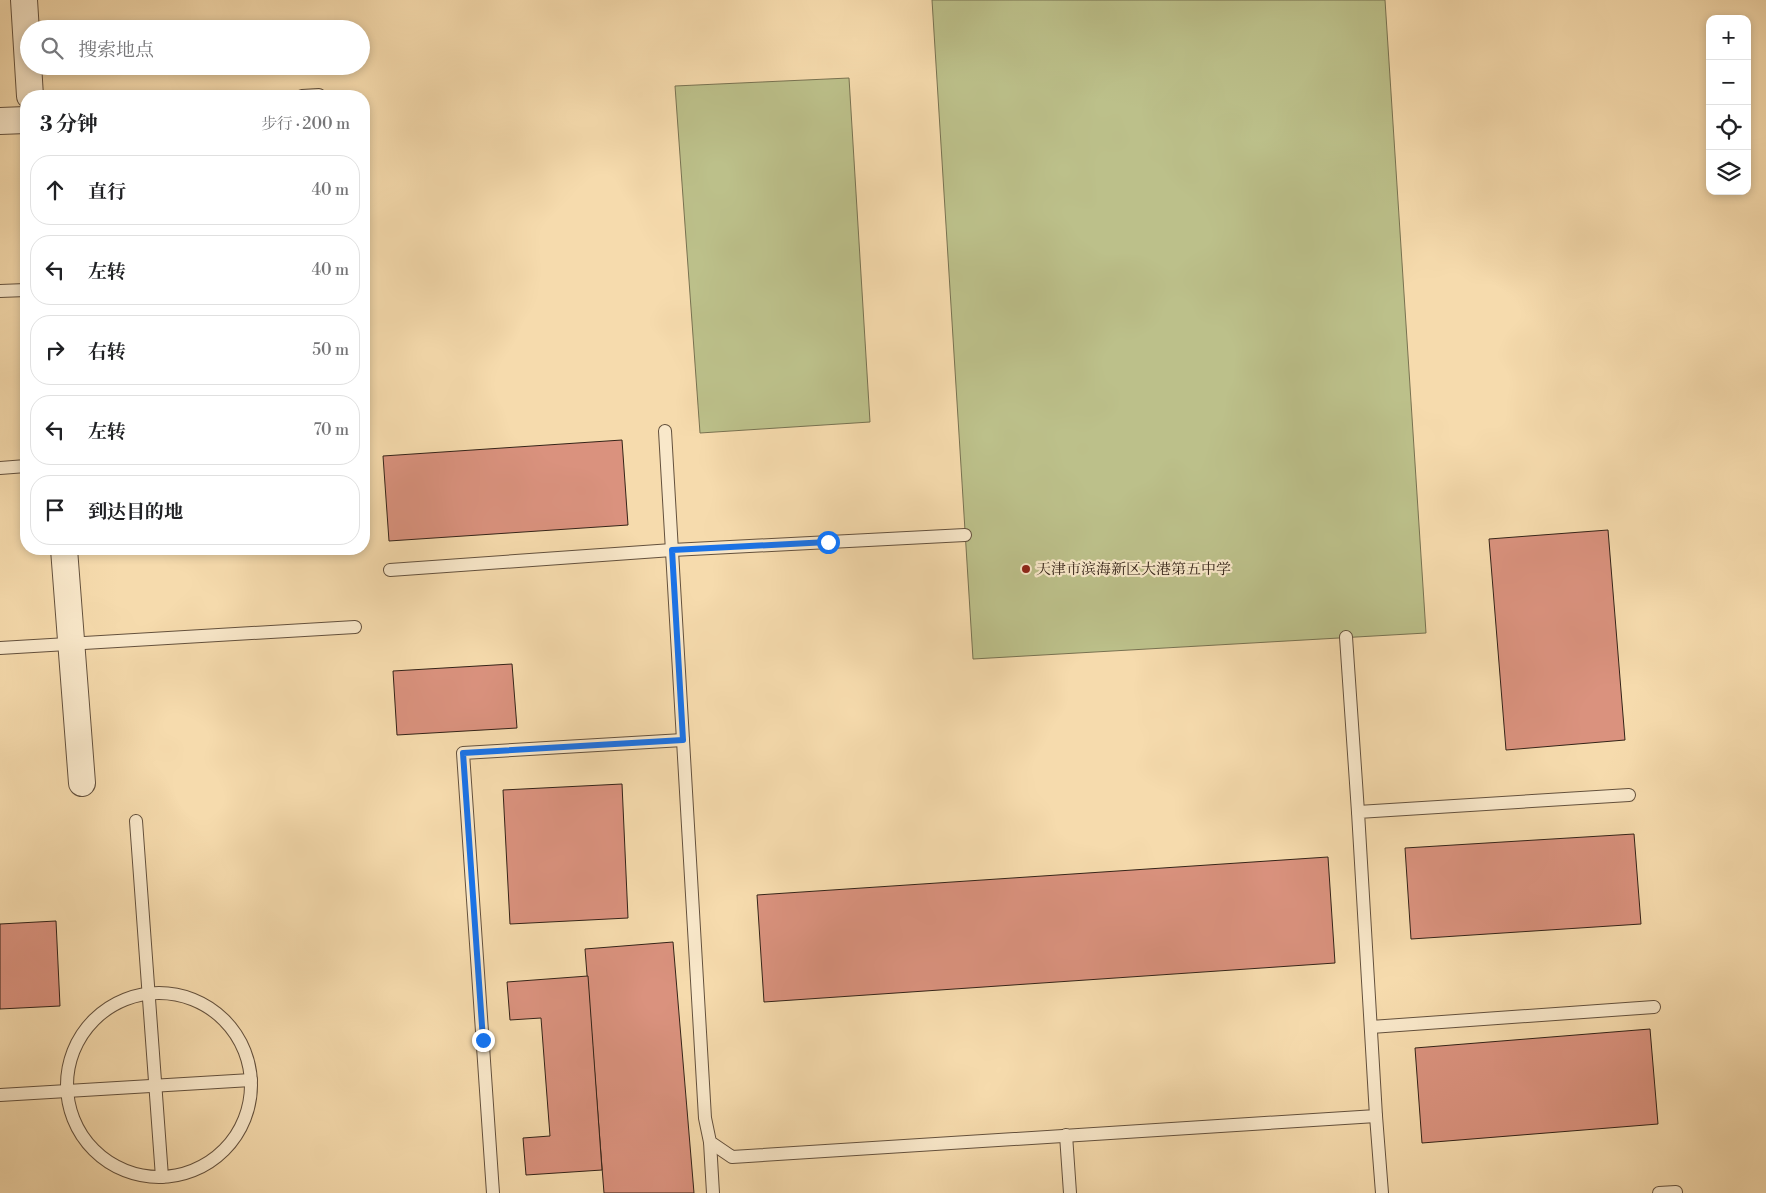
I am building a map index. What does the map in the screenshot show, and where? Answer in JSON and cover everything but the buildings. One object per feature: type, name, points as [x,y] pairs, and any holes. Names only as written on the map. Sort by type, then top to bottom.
[{"type":"street","points":[[24,0],[25,20]]},
{"type":"street","points":[[29,75],[30,90]]},
{"type":"street","points":[[0,121],[20,120]]},
{"type":"street","points":[[65,555],[82,783]]},
{"type":"lane","points":[[0,291],[20,290]]},
{"type":"lane","points":[[665,431],[705,1118],[710,1142],[714,1193]]},
{"type":"lane","points":[[0,468],[20,466]]},
{"type":"lane","points":[[390,570],[672,550],[966,535]]},
{"type":"lane","points":[[0,648],[355,627]]},
{"type":"lane","points":[[1346,638],[1382,1193]]},
{"type":"lane","points":[[493,1193],[463,753],[683,740]]},
{"type":"lane","points":[[1358,812],[1629,795]]},
{"type":"lane","points":[[136,822],[162,1177]]},
{"type":"lane","points":[[149,993],[181,996],[208,1007],[230,1026],[245,1052],[251,1080],[248,1109],[236,1136],[216,1158],[191,1172],[162,1177],[131,1173],[102,1158],[81,1135],[68,1106],[66,1074],[76,1044],[94,1018],[121,1001],[149,993]]},
{"type":"lane","points":[[1371,1027],[1654,1007]]},
{"type":"lane","points":[[0,1095],[251,1080]]},
{"type":"lane","points":[[710,1142],[732,1156],[1376,1116]]},
{"type":"lane","points":[[1066,1135],[1070,1193]]},
{"type":"lane","points":[[1659,1193],[1676,1192]]},
{"type":"green space","points":[[932,0],[1385,0],[1426,633],[973,659]]},
{"type":"green space","points":[[849,78],[870,422],[700,433],[675,86]]},
{"type":"place","name":"天津市滨海新区大港第五中学","points":[[1026,569]]},
{"type":"route","points":[[483,1040],[463,753],[683,740],[672,550],[828,542]]}]
